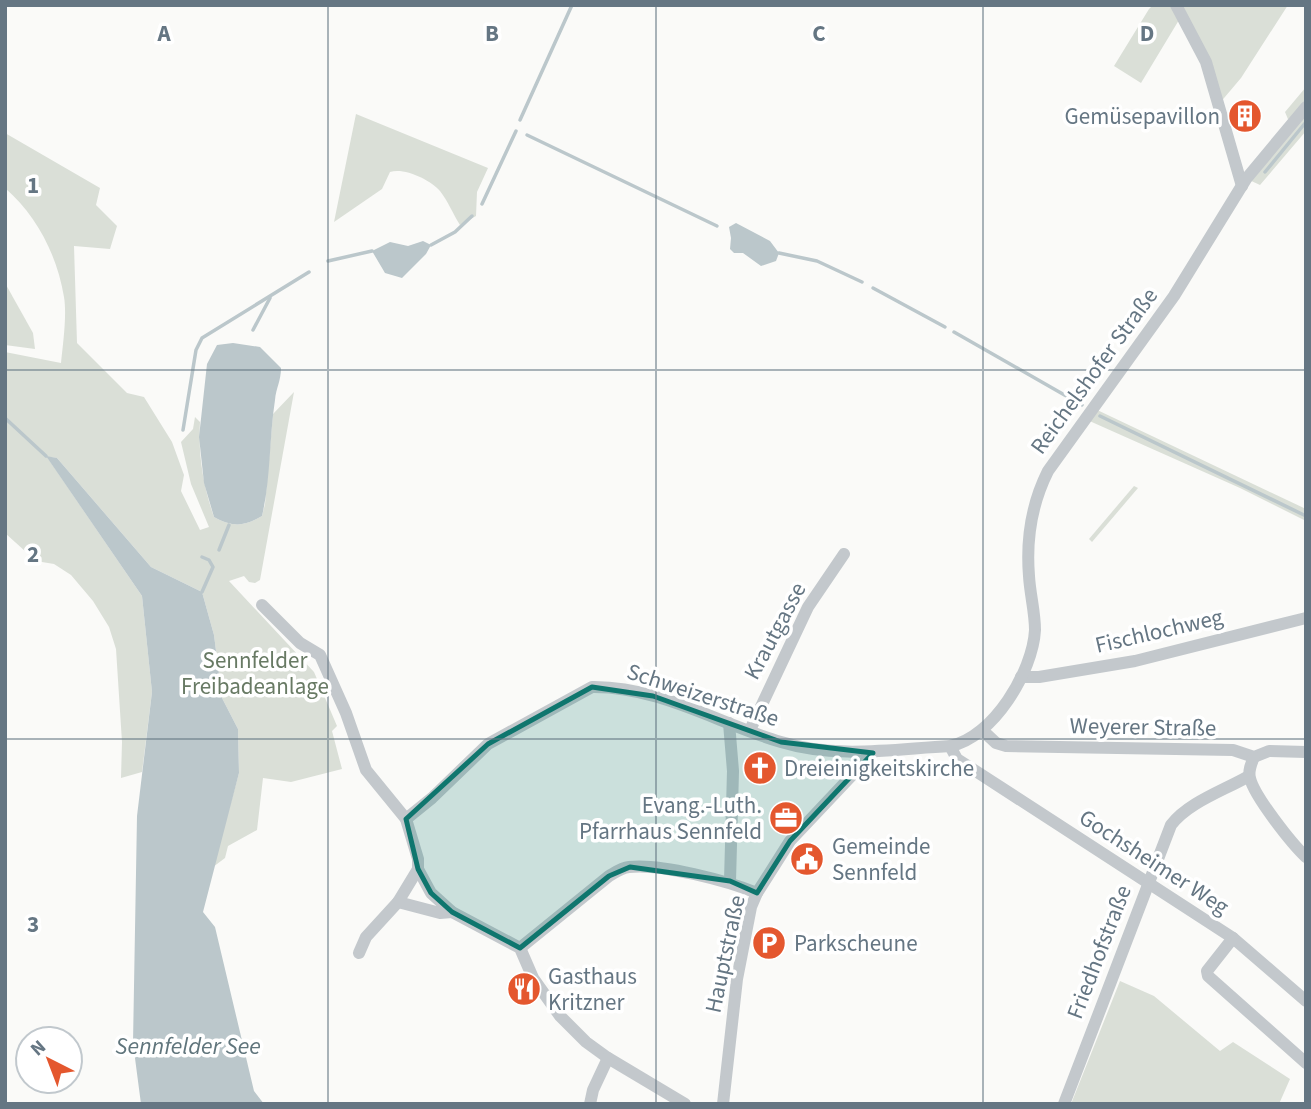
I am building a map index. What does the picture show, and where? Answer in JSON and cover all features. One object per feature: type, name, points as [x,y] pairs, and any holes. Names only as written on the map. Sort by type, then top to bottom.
[{"type":"street","points":[[1176,5],[1206,62],[1242,186]]},
{"type":"street","name":"Reichelshofer Straße","points":[[950,746],[963,743],[982,730],[1003,707],[1021,677],[1032,651],[1035,631],[1028,542],[1030,522],[1041,485],[1061,450],[1174,296],[1242,186],[1306,107]]},
{"type":"street","name":"Krautgasse","points":[[750,730],[808,607],[844,554]]},
{"type":"street","points":[[262,605],[300,643],[320,655],[346,713],[366,771],[406,819],[418,859],[418,869],[431,893],[452,912],[520,948],[533,978],[560,1016],[586,1042],[685,1104]]},
{"type":"street","name":"Fischlochweg","points":[[1021,677],[1039,677],[1135,661],[1306,618]]},
{"type":"street","name":"Schweizerstraße","points":[[406,819],[488,744],[592,687],[608,687],[653,696],[781,742],[842,753],[873,753]]},
{"type":"street","name":"Hauptstraße","points":[[729,723],[733,771],[730,881]]},
{"type":"street","name":"Weyerer Straße","points":[[982,730],[996,743],[1006,746],[1233,750],[1254,757],[1269,751],[1306,752]]},
{"type":"street","points":[[873,753],[950,746]]},
{"type":"street","name":"Gochsheimer Weg","points":[[950,746],[957,759],[1233,938],[1306,1002]]},
{"type":"street","name":"Hauptstraße","points":[[723,1104],[737,979],[751,907],[790,841],[873,753]]},
{"type":"street","points":[[1254,757],[1249,776],[1252,785],[1283,831],[1306,857]]},
{"type":"street","name":"Friedhofstraße","points":[[1064,1104],[1171,825],[1180,813],[1191,805],[1208,799],[1249,776]]},
{"type":"street","points":[[520,948],[619,869],[648,867],[730,881],[757,893]]},
{"type":"street","points":[[359,953],[373,926],[398,902],[418,869]]},
{"type":"street","points":[[398,902],[440,913],[452,912]]},
{"type":"street","points":[[1233,938],[1207,971],[1208,976],[1306,1063]]},
{"type":"street","points":[[590,1104],[593,1090],[608,1058]]},
{"type":"highlighted area","points":[[592,687],[653,696],[781,742],[873,753],[790,841],[757,893],[730,881],[630,867],[609,876],[520,948],[452,912],[431,893],[418,869],[406,819],[488,744]]},
{"type":"green space","points":[[1153,5],[1288,5],[1241,78],[1219,104],[1182,15],[1141,83],[1114,66]]},
{"type":"green space","points":[[1306,87],[1306,131],[1260,185],[1247,179],[1290,124],[1285,112]]},
{"type":"green space","points":[[356,114],[488,168],[477,192],[476,216],[460,225],[436,187],[417,176],[396,171],[390,172],[382,189],[334,222]]},
{"type":"green space","name":"Sennfelder Freibadeanlage","points":[[5,133],[100,188],[96,205],[117,226],[110,249],[74,246],[77,343],[127,393],[144,397],[172,442],[184,475],[181,491],[200,530],[209,527],[191,484],[181,442],[193,429],[195,417],[200,422],[202,470],[214,517],[227,523],[244,524],[262,516],[273,414],[294,392],[260,580],[249,582],[244,576],[229,581],[314,672],[337,726],[332,731],[342,769],[291,782],[263,778],[257,830],[228,846],[225,858],[213,867],[239,773],[238,729],[222,698],[214,635],[202,592],[151,567],[57,458],[47,457],[142,596],[152,692],[142,772],[121,778],[122,742],[116,649],[109,627],[93,601],[71,575],[54,564],[36,561],[5,533],[5,352],[61,363],[65,312],[61,281],[51,251],[27,211],[5,188]]},
{"type":"green space","points":[[5,283],[33,333],[35,349],[5,345]]},
{"type":"green space","points":[[1093,408],[1306,509],[1306,521],[1240,488],[1085,419]]},
{"type":"green space","points":[[1134,486],[1138,488],[1092,542],[1089,539]]},
{"type":"green space","points":[[1120,981],[1154,996],[1220,1051],[1233,1042],[1290,1079],[1279,1104],[1071,1104]]},
{"type":"water","points":[[736,223],[770,241],[779,253],[776,261],[761,266],[743,253],[734,253],[730,249],[729,227]]},
{"type":"water","points":[[423,241],[431,245],[426,254],[402,278],[385,273],[372,251],[390,242],[408,246]]},
{"type":"water","points":[[233,343],[260,347],[281,368],[262,516],[238,524],[227,523],[214,517],[204,483],[199,437],[207,364],[217,345]]},
{"type":"water","name":"Sennfelder See","points":[[46,456],[57,458],[151,567],[202,592],[214,635],[222,698],[238,729],[239,773],[203,912],[215,927],[254,1091],[264,1104],[141,1104],[133,1043],[137,816],[152,692],[142,596]]},
{"type":"waterway","points":[[520,120],[572,5]]},
{"type":"waterway","points":[[1265,172],[1306,122]]},
{"type":"waterway","points":[[482,204],[516,131]]},
{"type":"waterway","points":[[527,135],[717,226]]},
{"type":"waterway","points":[[431,245],[455,232],[472,216]]},
{"type":"waterway","points":[[328,261],[372,251]]},
{"type":"waterway","points":[[779,253],[817,261],[862,282]]},
{"type":"waterway","points":[[183,430],[196,350],[202,338],[309,272]]},
{"type":"waterway","points":[[873,288],[945,327]]},
{"type":"waterway","points":[[253,330],[270,298]]},
{"type":"waterway","points":[[954,332],[1082,405]]},
{"type":"waterway","points":[[1100,416],[1306,516]]},
{"type":"waterway","points":[[5,418],[46,456]]},
{"type":"waterway","points":[[219,550],[229,525]]},
{"type":"waterway","points":[[202,557],[209,560],[213,567],[202,592]]},
{"type":"place","name":"Gemüsepavillon","points":[[1245,116]]},
{"type":"place","name":"Dreieinigkeitskirche","points":[[760,768]]},
{"type":"place","name":"Evang.-Luth. Pfarrhaus Sennfeld","points":[[786,818]]},
{"type":"place","name":"Gemeinde Sennfeld","points":[[807,859]]},
{"type":"place","name":"Parkscheune","points":[[769,943]]},
{"type":"place","name":"Gasthaus Kritzner","points":[[524,989]]}]
